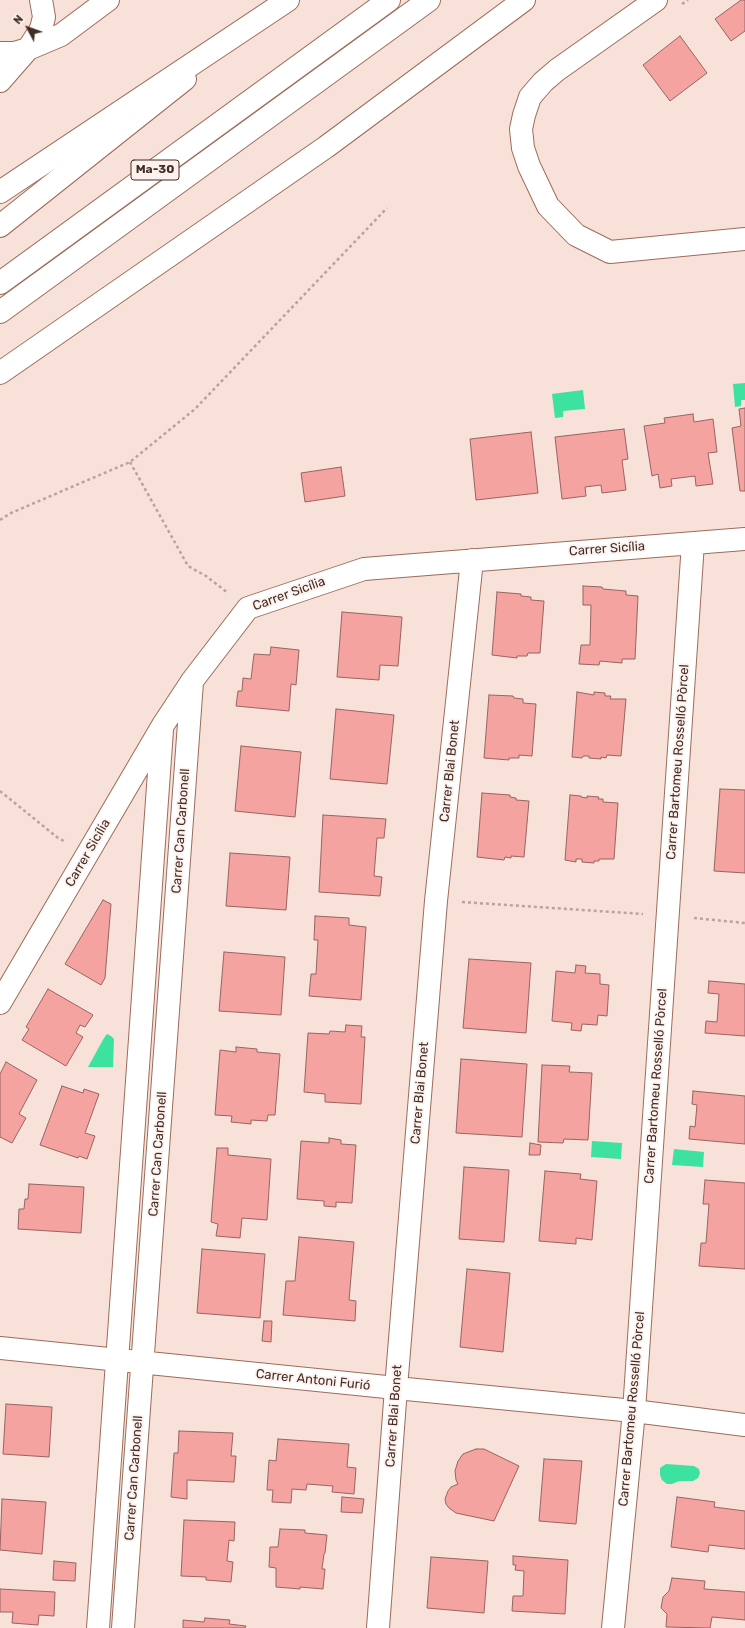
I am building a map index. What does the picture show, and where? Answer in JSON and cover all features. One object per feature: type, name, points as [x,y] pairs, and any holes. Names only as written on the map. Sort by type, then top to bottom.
[{"type":"main road","points":[[0,81],[28,49],[41,30],[44,17],[41,0]]},
{"type":"main road","points":[[0,53],[14,53],[28,49],[62,35],[108,0]]},
{"type":"main road","points":[[0,192],[289,0]]},
{"type":"main road","points":[[0,226],[218,53],[289,0]]},
{"type":"main road","name":"Ma-30","points":[[0,283],[389,0]]},
{"type":"main road","points":[[0,312],[429,0]]},
{"type":"main road","points":[[0,373],[326,147],[524,0]]},
{"type":"main road","points":[[656,0],[557,70],[543,82],[530,97],[521,129],[523,148],[529,166],[548,206],[576,235],[610,252],[745,239]]},
{"type":"main road","name":"Carrer Sicília","points":[[0,1003],[163,725],[192,681],[248,608],[300,589],[364,569],[745,539]]},
{"type":"main road","name":"Carrer Bartomeu Rosselló Pòrcel","points":[[613,1628],[634,1410],[693,543]]},
{"type":"main road","name":"Carrer Blai Bonet","points":[[378,1628],[436,901],[472,560]]},
{"type":"main road","name":"Carrer Can Carbonell","points":[[123,1628],[192,681]]},
{"type":"main road","points":[[98,1628],[163,725]]},
{"type":"main road","name":"Carrer Antoni Furió","points":[[0,1348],[396,1388],[634,1410],[745,1425]]},
{"type":"path","points":[[0,520],[10,513],[130,462],[195,409],[387,208]]},
{"type":"path","points":[[130,462],[188,566],[206,576],[248,608]]},
{"type":"path","points":[[0,792],[58,838],[88,852]]},
{"type":"path","points":[[436,901],[667,916],[745,923]]},
{"type":"shaded area","points":[[745,383],[745,400],[741,400],[741,406],[735,407],[733,384]]},
{"type":"shaded area","points":[[583,390],[585,409],[563,411],[563,417],[555,418],[552,394]]},
{"type":"shaded area","points":[[107,1034],[114,1039],[113,1067],[88,1067],[104,1038]]},
{"type":"shaded area","points":[[592,1141],[622,1143],[621,1159],[591,1157]]},
{"type":"shaded area","points":[[674,1149],[704,1152],[703,1167],[672,1165]]},
{"type":"shaded area","points":[[666,1464],[694,1466],[699,1469],[700,1473],[698,1478],[693,1481],[679,1481],[672,1484],[667,1484],[662,1480],[660,1475],[660,1468]]},
{"type":"building","points":[[741,0],[745,0],[745,31],[731,41],[715,19]]},
{"type":"building","points":[[680,36],[707,73],[670,101],[643,65]]},
{"type":"building","points":[[745,408],[745,491],[740,491],[732,428],[741,426],[739,409]]},
{"type":"building","points":[[693,414],[694,422],[713,419],[717,452],[708,453],[713,484],[696,486],[695,476],[671,479],[672,486],[660,488],[658,474],[652,476],[644,426],[665,423],[664,418]]},
{"type":"building","points":[[624,429],[628,459],[622,460],[626,490],[602,493],[601,485],[585,487],[586,496],[562,499],[555,437]]},
{"type":"building","points":[[531,432],[538,493],[476,500],[470,439]]},
{"type":"building","points":[[341,467],[345,496],[305,502],[301,473]]},
{"type":"building","points":[[583,586],[602,587],[603,589],[626,591],[626,595],[638,596],[635,659],[622,659],[622,663],[600,661],[599,665],[579,664],[581,645],[590,645],[591,605],[583,605]]},
{"type":"building","points":[[497,592],[521,594],[521,596],[531,597],[531,600],[544,601],[540,653],[528,653],[527,656],[517,656],[517,658],[492,655]]},
{"type":"building","points":[[342,612],[402,617],[398,666],[380,665],[379,680],[337,677]]},
{"type":"building","points":[[271,647],[299,650],[296,685],[291,684],[289,711],[236,706],[238,691],[242,691],[243,678],[251,679],[254,654],[270,655]]},
{"type":"building","points":[[577,692],[594,695],[594,692],[605,693],[605,696],[611,696],[610,699],[626,699],[621,756],[607,755],[606,758],[601,757],[601,759],[589,758],[589,756],[583,756],[582,758],[572,757]]},
{"type":"building","points":[[489,695],[513,696],[514,698],[523,699],[523,703],[536,704],[532,756],[519,755],[519,758],[509,758],[509,760],[484,758]]},
{"type":"building","points":[[336,709],[394,715],[387,784],[330,779]]},
{"type":"building","points":[[241,746],[301,752],[295,817],[235,811]]},
{"type":"building","points":[[720,789],[745,790],[745,873],[714,871]]},
{"type":"building","points":[[482,793],[510,795],[510,797],[516,798],[516,800],[529,801],[524,857],[511,856],[511,858],[505,857],[504,860],[477,857]]},
{"type":"building","points":[[570,795],[587,798],[587,796],[599,797],[598,799],[603,799],[603,802],[618,803],[614,859],[599,859],[599,861],[594,861],[594,863],[582,862],[582,859],[576,859],[576,862],[565,860]]},
{"type":"building","points":[[323,815],[386,819],[384,838],[377,838],[374,876],[382,877],[380,896],[319,892]]},
{"type":"building","points":[[230,853],[290,857],[286,910],[226,906]]},
{"type":"building","points":[[103,900],[111,904],[105,978],[101,985],[65,964]]},
{"type":"building","points":[[315,916],[349,918],[349,925],[366,927],[361,1000],[309,996],[311,974],[316,974],[318,940],[314,940]]},
{"type":"building","points":[[224,952],[285,957],[281,1015],[219,1011]]},
{"type":"building","points":[[469,959],[531,963],[526,1033],[463,1028]]},
{"type":"building","points":[[576,965],[586,966],[585,973],[600,974],[600,984],[609,985],[607,1016],[598,1015],[597,1025],[582,1024],[581,1031],[571,1030],[572,1023],[552,1021],[556,971],[575,973]]},
{"type":"building","points":[[709,981],[745,984],[745,1036],[705,1033],[706,1021],[717,1022],[719,994],[708,993]]},
{"type":"building","points":[[48,989],[93,1015],[85,1027],[80,1025],[76,1033],[83,1037],[66,1066],[22,1040],[29,1029],[26,1027]]},
{"type":"building","points":[[346,1025],[362,1026],[361,1037],[365,1037],[361,1104],[325,1102],[325,1094],[304,1092],[308,1033],[329,1034],[330,1031],[345,1032]]},
{"type":"building","points":[[236,1047],[257,1049],[257,1052],[280,1054],[275,1115],[268,1115],[267,1121],[251,1120],[251,1124],[231,1122],[232,1116],[215,1115],[220,1050],[236,1052]]},
{"type":"building","points":[[461,1059],[527,1064],[522,1137],[456,1133]]},
{"type":"building","points":[[6,1062],[37,1080],[19,1114],[26,1118],[12,1143],[0,1137],[0,1074]]},
{"type":"building","points":[[542,1065],[570,1066],[569,1072],[592,1073],[588,1140],[564,1139],[563,1143],[538,1142]]},
{"type":"building","points":[[62,1086],[83,1093],[84,1089],[99,1094],[85,1133],[95,1136],[87,1159],[79,1156],[78,1158],[40,1145]]},
{"type":"building","points":[[693,1091],[745,1096],[745,1144],[689,1139],[690,1126],[695,1127],[697,1105],[692,1104]]},
{"type":"building","points":[[329,1138],[341,1140],[341,1144],[356,1145],[352,1203],[336,1202],[336,1207],[324,1206],[324,1201],[297,1199],[301,1141],[329,1143]]},
{"type":"building","points":[[530,1143],[541,1145],[540,1155],[529,1155]]},
{"type":"building","points":[[217,1148],[228,1148],[228,1155],[271,1159],[267,1220],[242,1218],[240,1238],[216,1236],[218,1224],[211,1222]]},
{"type":"building","points":[[464,1167],[509,1170],[504,1242],[459,1239]]},
{"type":"building","points":[[545,1171],[581,1174],[580,1179],[597,1181],[592,1240],[576,1238],[576,1244],[539,1241]]},
{"type":"building","points":[[705,1180],[745,1183],[745,1269],[699,1266],[701,1243],[706,1243],[709,1204],[703,1204]]},
{"type":"building","points":[[29,1184],[84,1187],[81,1233],[18,1229],[19,1209],[24,1209],[25,1199],[28,1199]]},
{"type":"building","points":[[299,1237],[354,1242],[349,1300],[356,1301],[355,1321],[283,1315],[286,1281],[295,1281]]},
{"type":"building","points":[[202,1249],[265,1254],[260,1318],[197,1313]]},
{"type":"building","points":[[467,1269],[510,1273],[503,1352],[460,1347]]},
{"type":"building","points":[[264,1321],[272,1321],[271,1342],[262,1341]]},
{"type":"building","points":[[6,1404],[52,1407],[49,1457],[3,1454]]},
{"type":"building","points":[[179,1431],[233,1433],[231,1456],[236,1456],[234,1482],[187,1480],[187,1499],[171,1497],[174,1453],[178,1453]]},
{"type":"building","points":[[278,1439],[349,1444],[347,1467],[356,1468],[354,1494],[332,1492],[333,1486],[307,1484],[306,1490],[292,1489],[291,1503],[272,1502],[273,1490],[267,1490],[269,1460],[276,1461]]},
{"type":"building","points":[[476,1449],[484,1449],[519,1466],[494,1521],[456,1513],[446,1504],[445,1499],[448,1491],[451,1487],[458,1484],[455,1471],[458,1461],[463,1454]]},
{"type":"building","points":[[544,1459],[582,1461],[576,1524],[539,1521]]},
{"type":"building","points":[[342,1497],[364,1499],[362,1513],[341,1512]]},
{"type":"building","points":[[677,1497],[715,1502],[714,1507],[745,1511],[745,1549],[709,1545],[708,1552],[671,1547]]},
{"type":"building","points":[[2,1499],[46,1502],[42,1554],[0,1550]]},
{"type":"building","points":[[184,1520],[235,1522],[234,1541],[229,1540],[227,1561],[233,1562],[231,1582],[206,1580],[206,1577],[181,1576]]},
{"type":"building","points":[[280,1529],[305,1530],[305,1533],[327,1535],[322,1569],[325,1569],[323,1589],[276,1587],[276,1568],[269,1567],[270,1547],[278,1547]]},
{"type":"building","points":[[513,1556],[568,1560],[565,1614],[512,1611],[513,1596],[523,1596],[524,1571],[515,1570],[516,1565],[513,1565]]},
{"type":"building","points":[[431,1557],[488,1561],[484,1613],[427,1608]]},
{"type":"building","points":[[54,1561],[76,1563],[75,1581],[53,1580]]},
{"type":"building","points":[[672,1578],[705,1581],[704,1589],[745,1592],[745,1620],[712,1617],[710,1628],[666,1627],[667,1614],[661,1608],[663,1597],[669,1591]]},
{"type":"building","points":[[0,1589],[55,1592],[54,1616],[39,1615],[38,1625],[12,1623],[13,1612],[0,1612]]},
{"type":"building","points":[[205,1618],[230,1620],[229,1624],[246,1626],[245,1628],[183,1628],[183,1620],[204,1622]]}]
